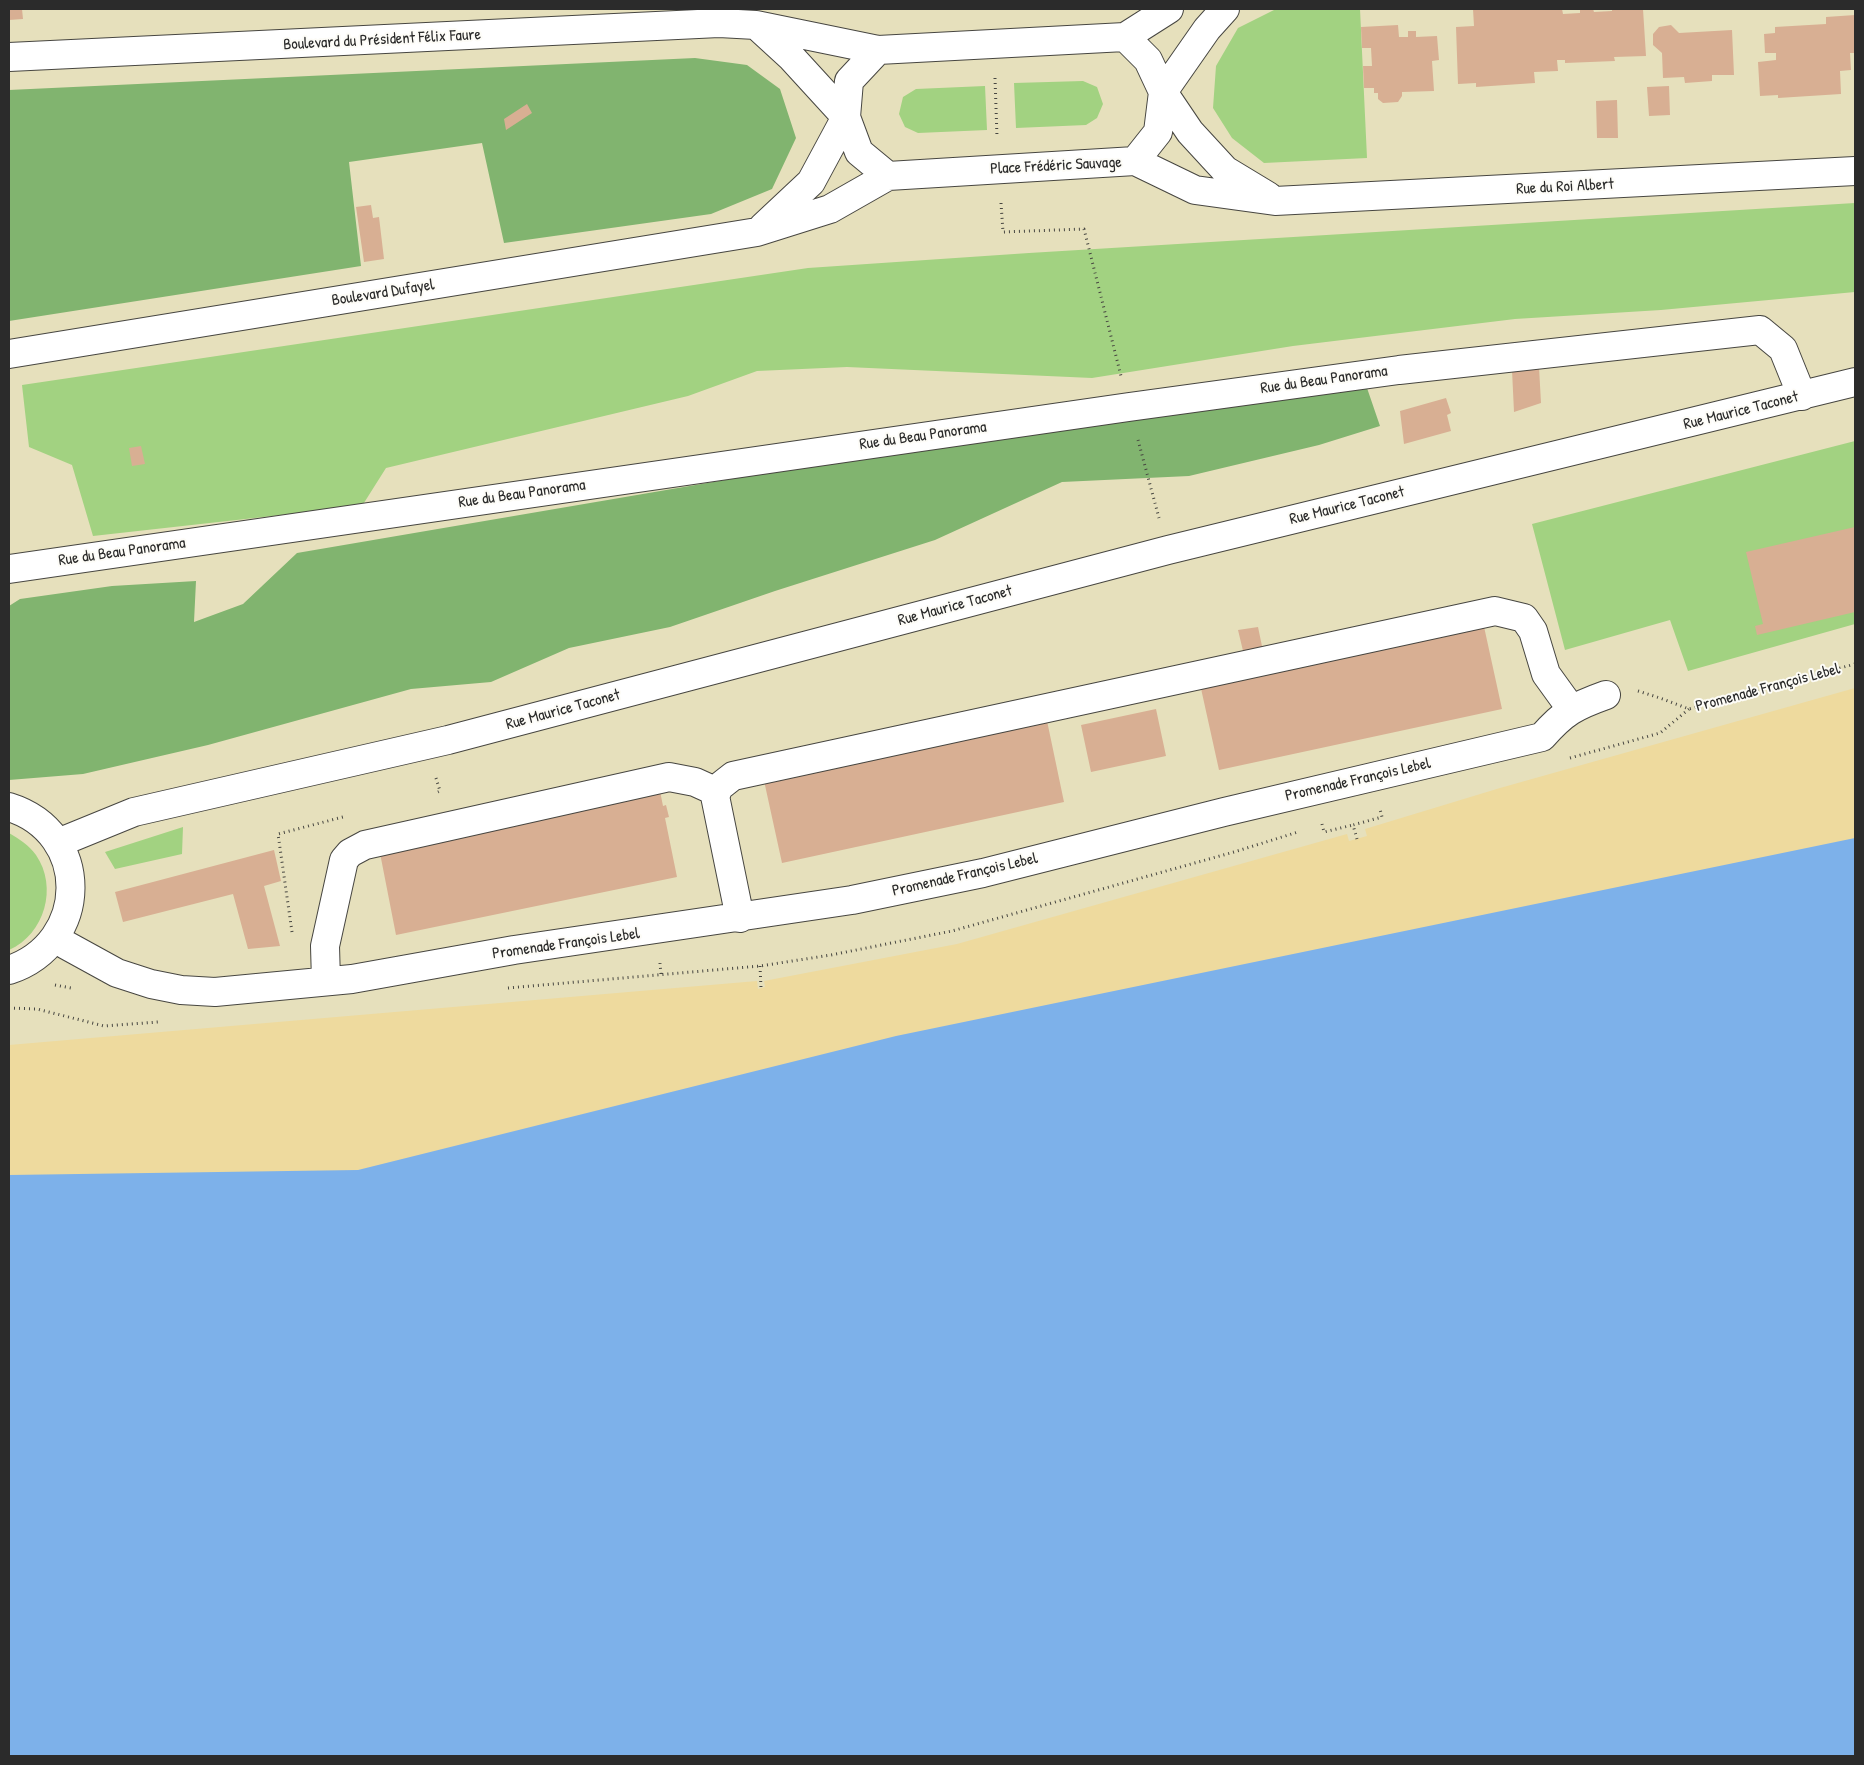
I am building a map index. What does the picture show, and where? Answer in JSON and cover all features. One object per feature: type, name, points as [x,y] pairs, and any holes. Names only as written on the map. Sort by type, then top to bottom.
[{"type":"street","points":[[757,232],[811,182],[846,117],[849,81],[878,50],[1125,37],[1169,9]]},
{"type":"street","points":[[1163,92],[1207,29],[1225,9]]},
{"type":"street","name":"Boulevard du Président Félix Faure","points":[[9,57],[719,23],[756,25],[878,50]]},
{"type":"street","points":[[756,25],[792,58],[846,117],[859,152],[888,176]]},
{"type":"street","points":[[1125,37],[1148,60],[1163,92],[1190,132],[1225,170],[1275,201]]},
{"type":"street","name":"Place Frédéric Sauvage","points":[[888,176],[1135,161],[1158,132],[1163,92]]},
{"type":"street","name":"Rue du Roi Albert","points":[[1135,161],[1194,190],[1275,201],[1855,171]]},
{"type":"street","name":"Boulevard Dufayel","points":[[9,354],[757,232],[830,210],[888,176]]},
{"type":"street","name":"Rue du Beau Panorama","points":[[9,569],[1399,370],[1760,330],[1783,349],[1802,396]]},
{"type":"street","name":"Rue Maurice Taconet","points":[[58,843],[134,812],[441,742],[1168,550],[1855,382]]},
{"type":"street","points":[[740,918],[716,809],[715,796],[719,787],[733,776],[1495,611],[1524,618],[1533,630],[1546,674],[1572,710]]},
{"type":"street","name":"Promenade François Lebel","points":[[56,938],[118,973],[151,984],[181,990],[216,992],[352,978],[514,950],[740,918],[852,900],[984,873],[1224,812],[1542,737],[1559,718],[1579,705],[1606,695]]},
{"type":"street","points":[[326,981],[325,946],[344,860],[350,853],[364,845],[669,777],[694,782],[717,792]]},
{"type":"street","points":[[9,807],[29,816],[45,827],[58,843],[68,866],[71,890],[67,916],[56,938],[36,958],[9,970]]},
{"type":"path","points":[[994,44],[1003,232],[1084,229],[1121,374]]},
{"type":"path","points":[[1138,440],[1158,511]]},
{"type":"path","name":"Promenade François Lebel","points":[[1606,695],[1636,691],[1689,709],[1855,664]]},
{"type":"path","points":[[1322,824],[1324,832],[1354,825],[1382,817],[1380,808]]},
{"type":"path","points":[[1354,825],[1357,839]]},
{"type":"path","points":[[279,844],[283,868]]},
{"type":"path","points":[[760,966],[761,988]]},
{"type":"green space","points":[[1276,9],[1360,9],[1367,158],[1264,163],[1232,138],[1213,108],[1216,66],[1238,28]]},
{"type":"green space","points":[[695,58],[747,65],[780,89],[796,138],[772,189],[711,214],[504,243],[482,143],[349,162],[361,266],[9,321],[9,90]]},
{"type":"green space","points":[[1083,81],[1097,87],[1103,104],[1097,118],[1086,125],[1016,128],[1014,83]]},
{"type":"green space","points":[[985,86],[987,130],[918,133],[905,127],[899,114],[903,97],[916,89]]},
{"type":"green space","points":[[1855,203],[1855,292],[1661,310],[1515,319],[1293,346],[1092,378],[847,367],[757,371],[688,396],[386,468],[362,506],[93,536],[72,465],[29,447],[22,385],[808,268]]},
{"type":"green space","points":[[1367,388],[1380,426],[1319,445],[1189,476],[1062,482],[935,540],[670,627],[569,648],[491,682],[411,689],[208,745],[83,774],[9,780],[9,606],[20,599],[112,586],[196,581],[194,622],[243,604],[297,553],[801,467]]},
{"type":"green space","points":[[1855,441],[1855,624],[1688,671],[1670,620],[1565,650],[1532,524]]},
{"type":"green space","points":[[183,827],[182,854],[115,869],[105,852]]},
{"type":"green space","points":[[9,833],[27,845],[36,855],[43,868],[47,895],[44,909],[32,933],[21,943],[9,950]]},
{"type":"sand","points":[[1855,688],[1855,885],[358,1170],[9,1198],[9,1045],[757,981],[758,989],[765,987],[764,981],[957,944],[1347,834],[1349,841],[1367,836],[1365,829],[1500,788]]},
{"type":"water","points":[[1855,838],[1855,1756],[9,1756],[9,1175],[358,1170],[896,1036]]},
{"type":"building","points":[[9,9],[22,9],[23,19],[9,20]]},
{"type":"building","points":[[1473,9],[1562,9],[1563,14],[1580,13],[1580,9],[1593,9],[1594,12],[1612,11],[1612,9],[1643,9],[1646,56],[1614,57],[1615,61],[1565,63],[1565,60],[1557,60],[1558,71],[1534,72],[1535,83],[1476,87],[1476,83],[1458,84],[1456,27],[1474,26]]},
{"type":"building","points":[[1855,15],[1855,53],[1850,53],[1851,70],[1840,71],[1841,94],[1778,98],[1778,95],[1760,96],[1758,62],[1776,60],[1776,53],[1765,53],[1764,34],[1775,33],[1775,27],[1826,24],[1826,17]]},
{"type":"building","points":[[1398,25],[1399,37],[1408,37],[1408,31],[1416,31],[1416,37],[1437,36],[1439,60],[1432,61],[1434,91],[1402,92],[1398,102],[1383,103],[1378,99],[1378,93],[1374,93],[1374,88],[1364,88],[1363,66],[1372,66],[1371,48],[1362,48],[1361,27]]},
{"type":"building","points":[[1671,25],[1679,33],[1732,30],[1734,75],[1712,75],[1712,81],[1685,83],[1684,77],[1663,78],[1662,53],[1653,45],[1653,34],[1659,27]]},
{"type":"building","points":[[1669,86],[1670,115],[1649,116],[1647,87]]},
{"type":"building","points":[[1617,100],[1618,138],[1597,138],[1596,101]]},
{"type":"building","points":[[527,104],[532,113],[506,130],[504,119]]},
{"type":"building","points":[[371,205],[373,218],[379,217],[384,259],[364,262],[356,207]]},
{"type":"building","points":[[1539,367],[1541,403],[1514,412],[1512,370]]},
{"type":"building","points":[[1446,398],[1451,413],[1447,415],[1451,431],[1404,444],[1400,411]]},
{"type":"building","points":[[141,446],[145,464],[132,466],[129,448]]},
{"type":"building","points":[[1855,527],[1855,612],[1757,635],[1755,626],[1763,624],[1746,552]]},
{"type":"building","points":[[1483,622],[1502,709],[1219,770],[1200,684]]},
{"type":"building","points":[[1258,627],[1263,651],[1244,655],[1238,630]]},
{"type":"building","points":[[1156,709],[1166,756],[1091,772],[1081,725]]},
{"type":"building","points":[[1046,716],[1064,802],[782,863],[763,776]]},
{"type":"building","points":[[660,791],[663,806],[666,805],[669,817],[665,818],[677,877],[396,935],[379,848]]},
{"type":"building","points":[[274,850],[281,881],[264,886],[280,946],[248,949],[233,894],[123,922],[115,892]]}]
